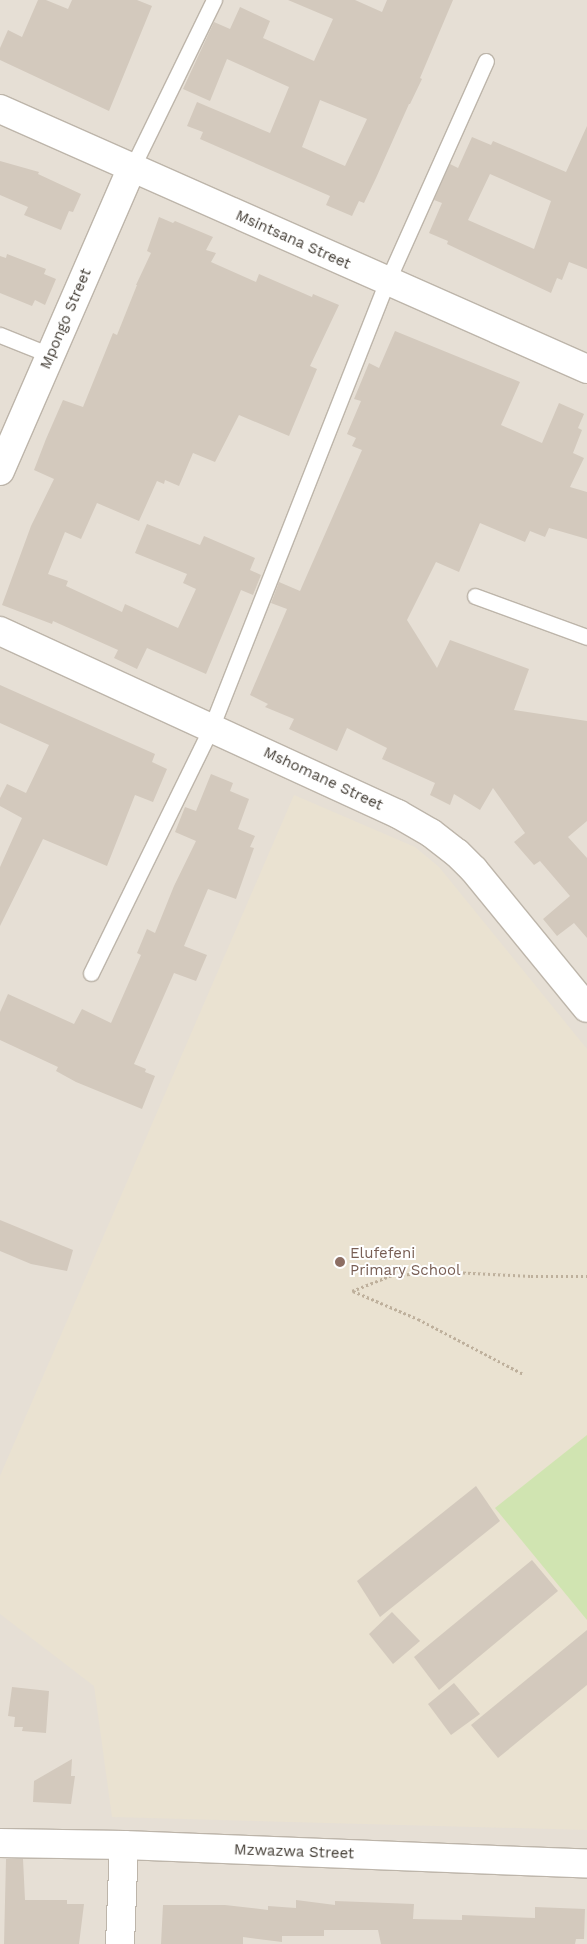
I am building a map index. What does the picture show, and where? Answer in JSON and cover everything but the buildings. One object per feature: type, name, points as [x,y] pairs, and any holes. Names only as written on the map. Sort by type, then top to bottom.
[{"type":"street","name":"Msintsana Street","points":[[0,109],[587,369]]},
{"type":"street","name":"Mpongo Street","points":[[0,471],[132,168]]},
{"type":"street","name":"Mshomane Street","points":[[0,631],[398,814],[440,840],[474,870],[587,1008]]},
{"type":"street","name":"Mzwazwa Street","points":[[0,1842],[124,1845],[587,1864]]},
{"type":"street","points":[[120,1944],[124,1845]]},
{"type":"lane","points":[[132,168],[214,0]]},
{"type":"lane","points":[[90,973],[211,728],[387,282],[486,62]]},
{"type":"lane","points":[[0,335],[50,356]]},
{"type":"lane","points":[[475,596],[587,637]]},
{"type":"path","points":[[522,1374],[418,1319],[352,1291],[392,1275],[453,1272],[531,1276],[587,1276]]},
{"type":"shaded area","points":[[0,0],[587,0],[587,1944],[0,1944]]},
{"type":"shaded area","name":"Elufefeni Primary School","points":[[294,795],[415,847],[439,867],[587,1049],[587,1830],[112,1817],[94,1686],[0,1614],[0,1476]]},
{"type":"green space","points":[[587,1435],[587,1620],[495,1508]]},
{"type":"place","name":"Elufefeni Primary School","points":[[340,1262]]}]
